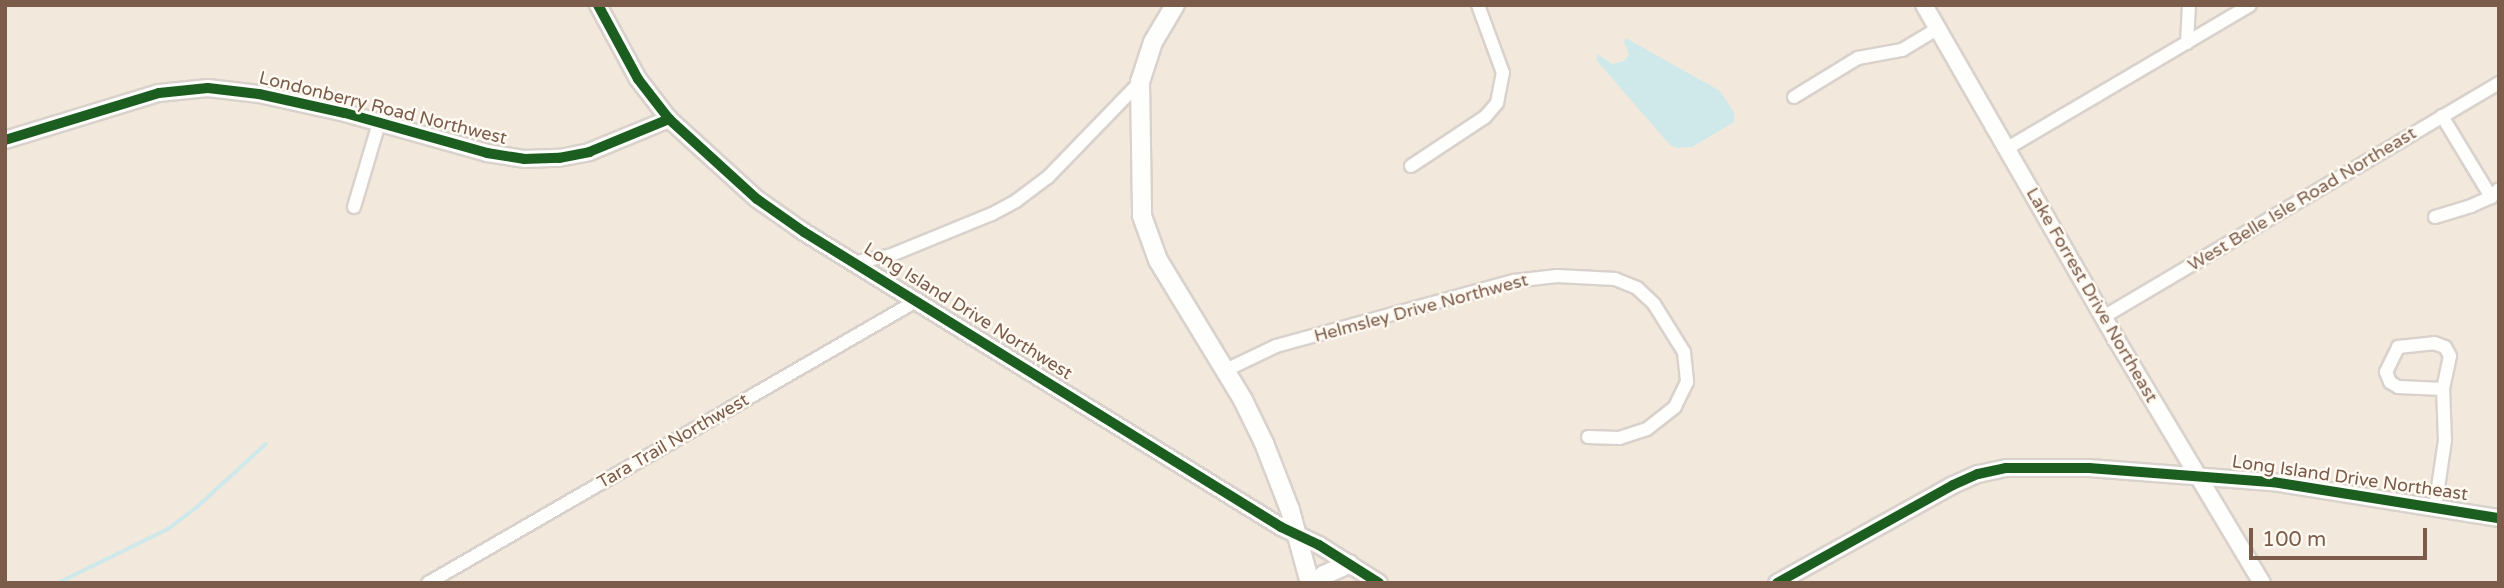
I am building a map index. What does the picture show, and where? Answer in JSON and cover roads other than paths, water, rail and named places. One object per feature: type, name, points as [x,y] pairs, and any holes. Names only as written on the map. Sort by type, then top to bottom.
[{"type":"main road","points":[[1175,5],[1153,41],[1140,82],[1142,216],[1158,260],[1226,370],[1264,443],[1297,534],[1310,583]]},
{"type":"main road","points":[[1318,583],[1324,575],[1349,564]]},
{"type":"street","name":"Long Island Drive Northwest","points":[[598,5],[638,79],[669,119],[714,163],[757,198],[804,232],[1378,583]]},
{"type":"street","points":[[1411,166],[1485,117],[1497,103],[1503,85],[1501,65],[1478,5]]},
{"type":"street","name":"Lake Forrest Drive Northeast","points":[[1924,5],[2196,475],[2262,583]]},
{"type":"street","points":[[2187,43],[2189,5]]},
{"type":"street","points":[[2006,149],[2250,5]]},
{"type":"street","points":[[1794,97],[1858,58],[1902,50],[1937,29]]},
{"type":"street","points":[[857,262],[889,256],[992,214],[1016,201],[1048,177],[1140,82]]},
{"type":"street","name":"West Belle Isle Road Northeast","points":[[2105,316],[2499,83]]},
{"type":"street","name":"Londonberry Road Northwest","points":[[5,141],[159,93],[208,88],[259,94],[487,153],[524,159],[559,158],[589,152],[669,119]]},
{"type":"street","points":[[2435,217],[2495,193],[2442,116]]},
{"type":"street","points":[[354,207],[379,123]]},
{"type":"street","name":"Helmsley Drive Northwest","points":[[1226,370],[1276,346],[1514,281],[1557,276],[1615,279],[1637,288],[1654,304],[1684,352],[1687,383],[1675,408],[1647,429],[1619,438],[1588,437]]},
{"type":"street","name":"Tara Trail Northwest","points":[[428,583],[918,300]]},
{"type":"street","points":[[2435,508],[2445,440],[2443,389],[2450,361],[2445,347],[2434,343],[2406,345],[2394,352],[2386,372],[2390,382],[2398,387],[2443,389]]},
{"type":"street","points":[[1777,583],[1878,524],[1978,474],[2038,466],[2196,475]]},
{"type":"street","name":"Long Island Drive Northeast","points":[[2196,475],[2273,482],[2499,518]]},
{"type":"water","points":[[1626,38],[1720,91],[1734,112],[1734,122],[1692,147],[1677,148],[1670,145],[1597,61],[1597,54],[1613,64],[1624,61],[1629,55],[1624,41]]},
{"type":"waterway","points":[[58,583],[168,529],[197,507],[266,444]]}]
